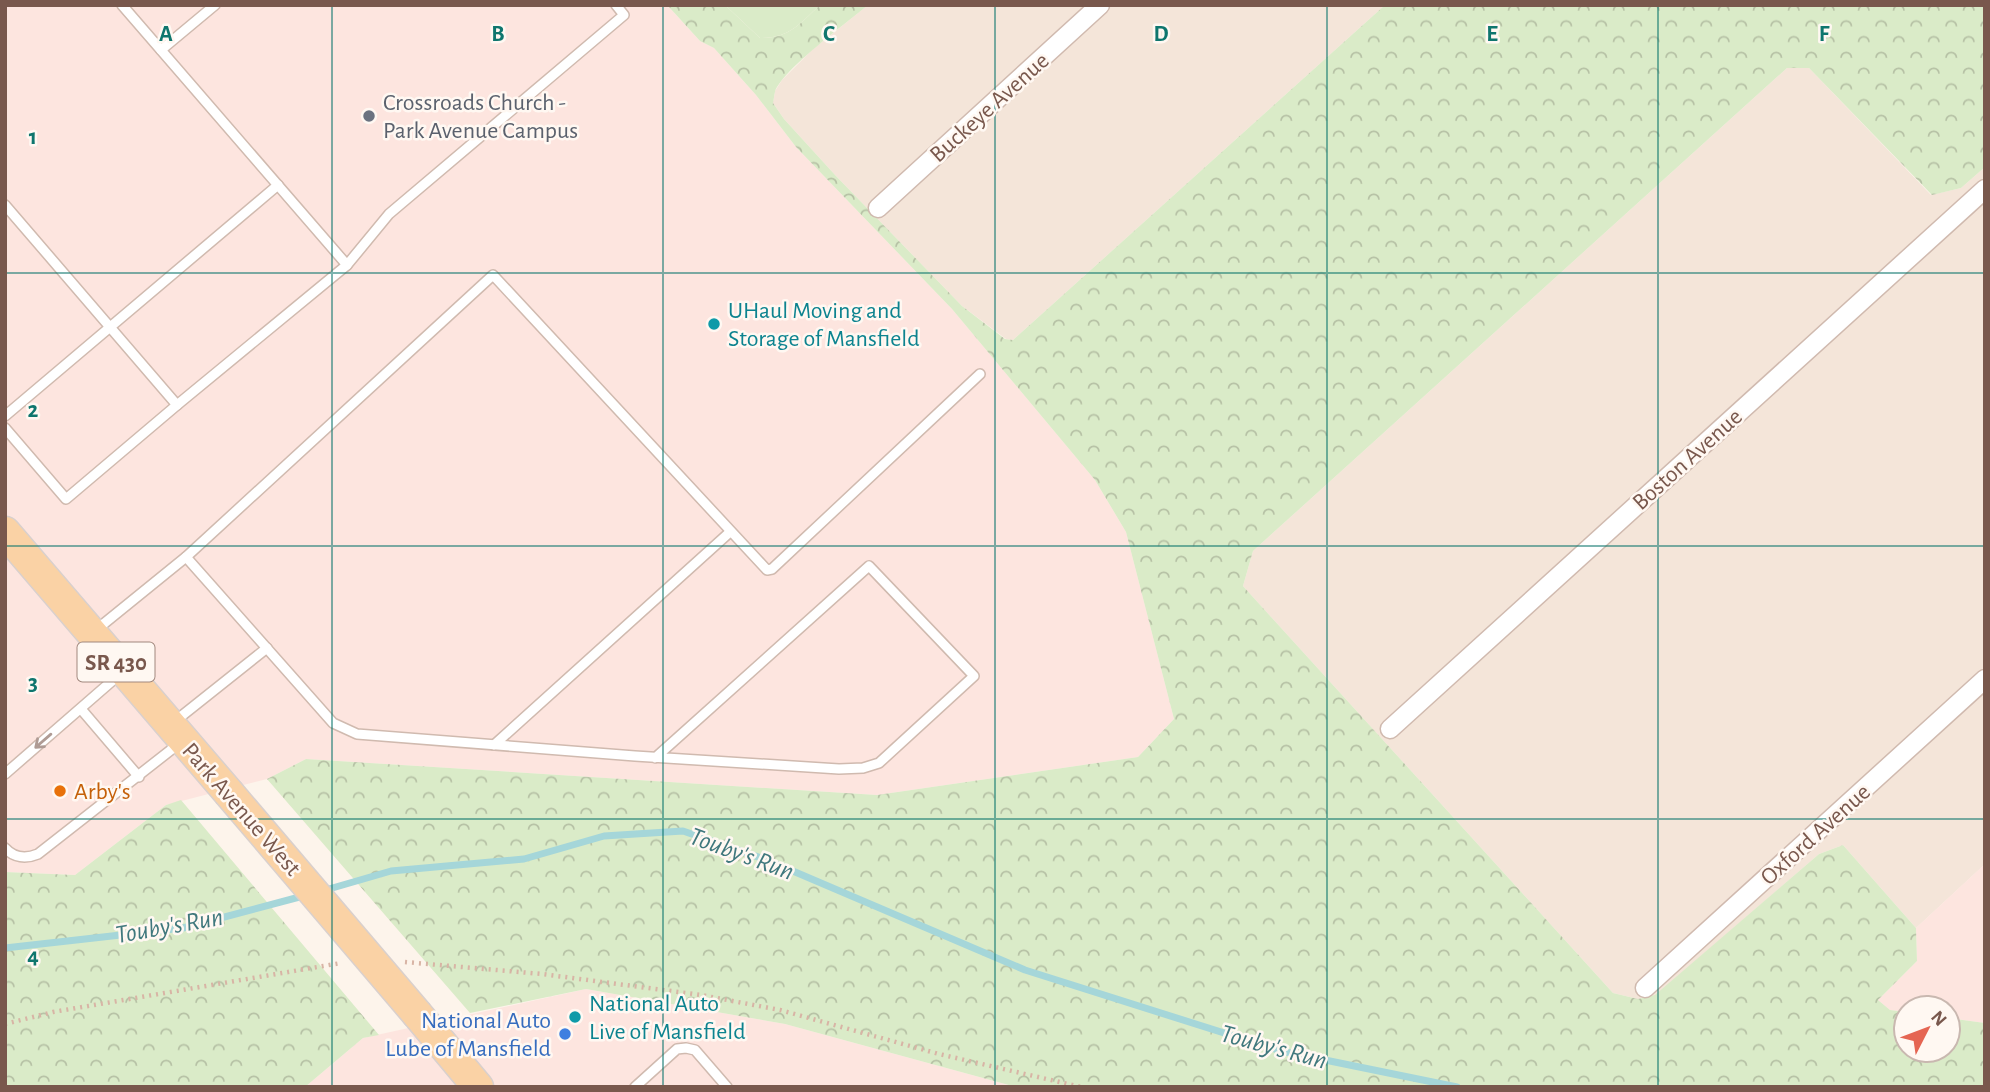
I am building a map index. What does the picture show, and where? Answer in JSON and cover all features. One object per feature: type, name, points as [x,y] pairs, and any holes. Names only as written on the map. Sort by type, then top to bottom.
[{"type":"main road","name":"Park Avenue West","points":[[5,532],[478,1087]]},
{"type":"street","name":"Buckeye Avenue","points":[[878,208],[1100,5]]},
{"type":"street","name":"Boston Avenue","points":[[1390,729],[1985,189]]},
{"type":"street","name":"Oxford Avenue","points":[[1645,988],[1985,680]]},
{"type":"lane","points":[[122,5],[348,265]]},
{"type":"lane","points":[[162,50],[215,5]]},
{"type":"lane","points":[[5,428],[66,499],[348,265],[389,214],[624,15],[616,5]]},
{"type":"lane","points":[[5,416],[278,185]]},
{"type":"lane","points":[[5,205],[177,405]]},
{"type":"lane","points":[[92,634],[186,557],[493,275],[762,567],[772,569],[980,374]]},
{"type":"lane","points":[[494,745],[730,532]]},
{"type":"lane","points":[[186,557],[333,723],[357,734],[654,758],[839,769],[863,768],[879,763],[974,676],[869,566],[654,758]]},
{"type":"lane","points":[[5,848],[11,854],[28,859],[38,855],[139,777],[177,733],[267,648]]},
{"type":"lane","points":[[5,774],[124,671]]},
{"type":"lane","points":[[81,709],[139,777]]},
{"type":"lane","points":[[635,1087],[677,1049],[686,1048],[695,1050],[727,1087]]},
{"type":"path","points":[[5,1024],[53,1012],[353,961]]},
{"type":"path","points":[[395,961],[542,974],[701,995],[780,1010],[939,1054],[1081,1087]]},
{"type":"shaded area","points":[[5,5],[667,5],[700,41],[714,48],[756,95],[796,147],[952,309],[1095,480],[1126,532],[1174,719],[1138,757],[877,795],[306,759],[267,779],[166,805],[75,875],[5,872]]},
{"type":"shaded area","points":[[868,5],[1385,5],[1013,340],[1006,339],[962,306],[836,176],[784,119],[773,103],[775,91],[782,80],[812,50]]},
{"type":"shaded area","points":[[1787,68],[1809,68],[1931,195],[1961,188],[1985,167],[1985,864],[1916,928],[1843,845],[1819,854],[1655,996],[1638,999],[1613,993],[1243,586],[1253,551]]},
{"type":"shaded area","points":[[1985,864],[1985,1023],[1962,1020],[1962,994],[1892,994],[1892,1010],[1878,1000],[1917,961],[1916,928]]},
{"type":"shaded area","points":[[586,989],[785,1024],[1016,1087],[305,1087],[363,1038]]},
{"type":"green space","points":[[725,5],[760,38],[787,33],[820,5],[868,5],[790,72],[775,92],[773,103],[784,119],[836,176],[962,306],[1005,339],[1013,340],[1385,5],[1985,5],[1985,167],[1961,188],[1932,195],[1809,68],[1787,68],[1253,551],[1243,586],[1613,993],[1638,999],[1655,995],[1819,854],[1843,845],[1916,928],[1917,961],[1878,1000],[1892,1010],[1892,1064],[1962,1064],[1962,1020],[1985,1023],[1985,1087],[1016,1087],[785,1024],[586,989],[470,1013],[267,779],[306,759],[877,795],[1138,757],[1174,719],[1126,532],[1095,480],[952,309],[796,147],[756,95],[714,48],[700,41],[669,7]]},
{"type":"green space","points":[[725,5],[820,5],[787,33],[760,38]]},
{"type":"green space","points":[[181,800],[379,1035],[363,1038],[305,1087],[5,1087],[5,872],[75,875],[166,805]]},
{"type":"waterway","name":"Touby's Run","points":[[322,891],[391,871],[524,859],[604,836],[683,831],[767,860],[1025,970],[1281,1051],[1457,1087]]},
{"type":"waterway","name":"Touby's Run","points":[[5,948],[183,928],[307,895]]},
{"type":"place","name":"Crossroads Church - Park Avenue Campus","points":[[369,116]]},
{"type":"place","name":"UHaul Moving and Storage of Mansfield","points":[[714,324]]},
{"type":"place","name":"Arby's","points":[[60,791]]},
{"type":"place","name":"National Auto Live of Mansfield","points":[[575,1017]]},
{"type":"place","name":"National Auto Lube of Mansfield","points":[[565,1034]]}]
